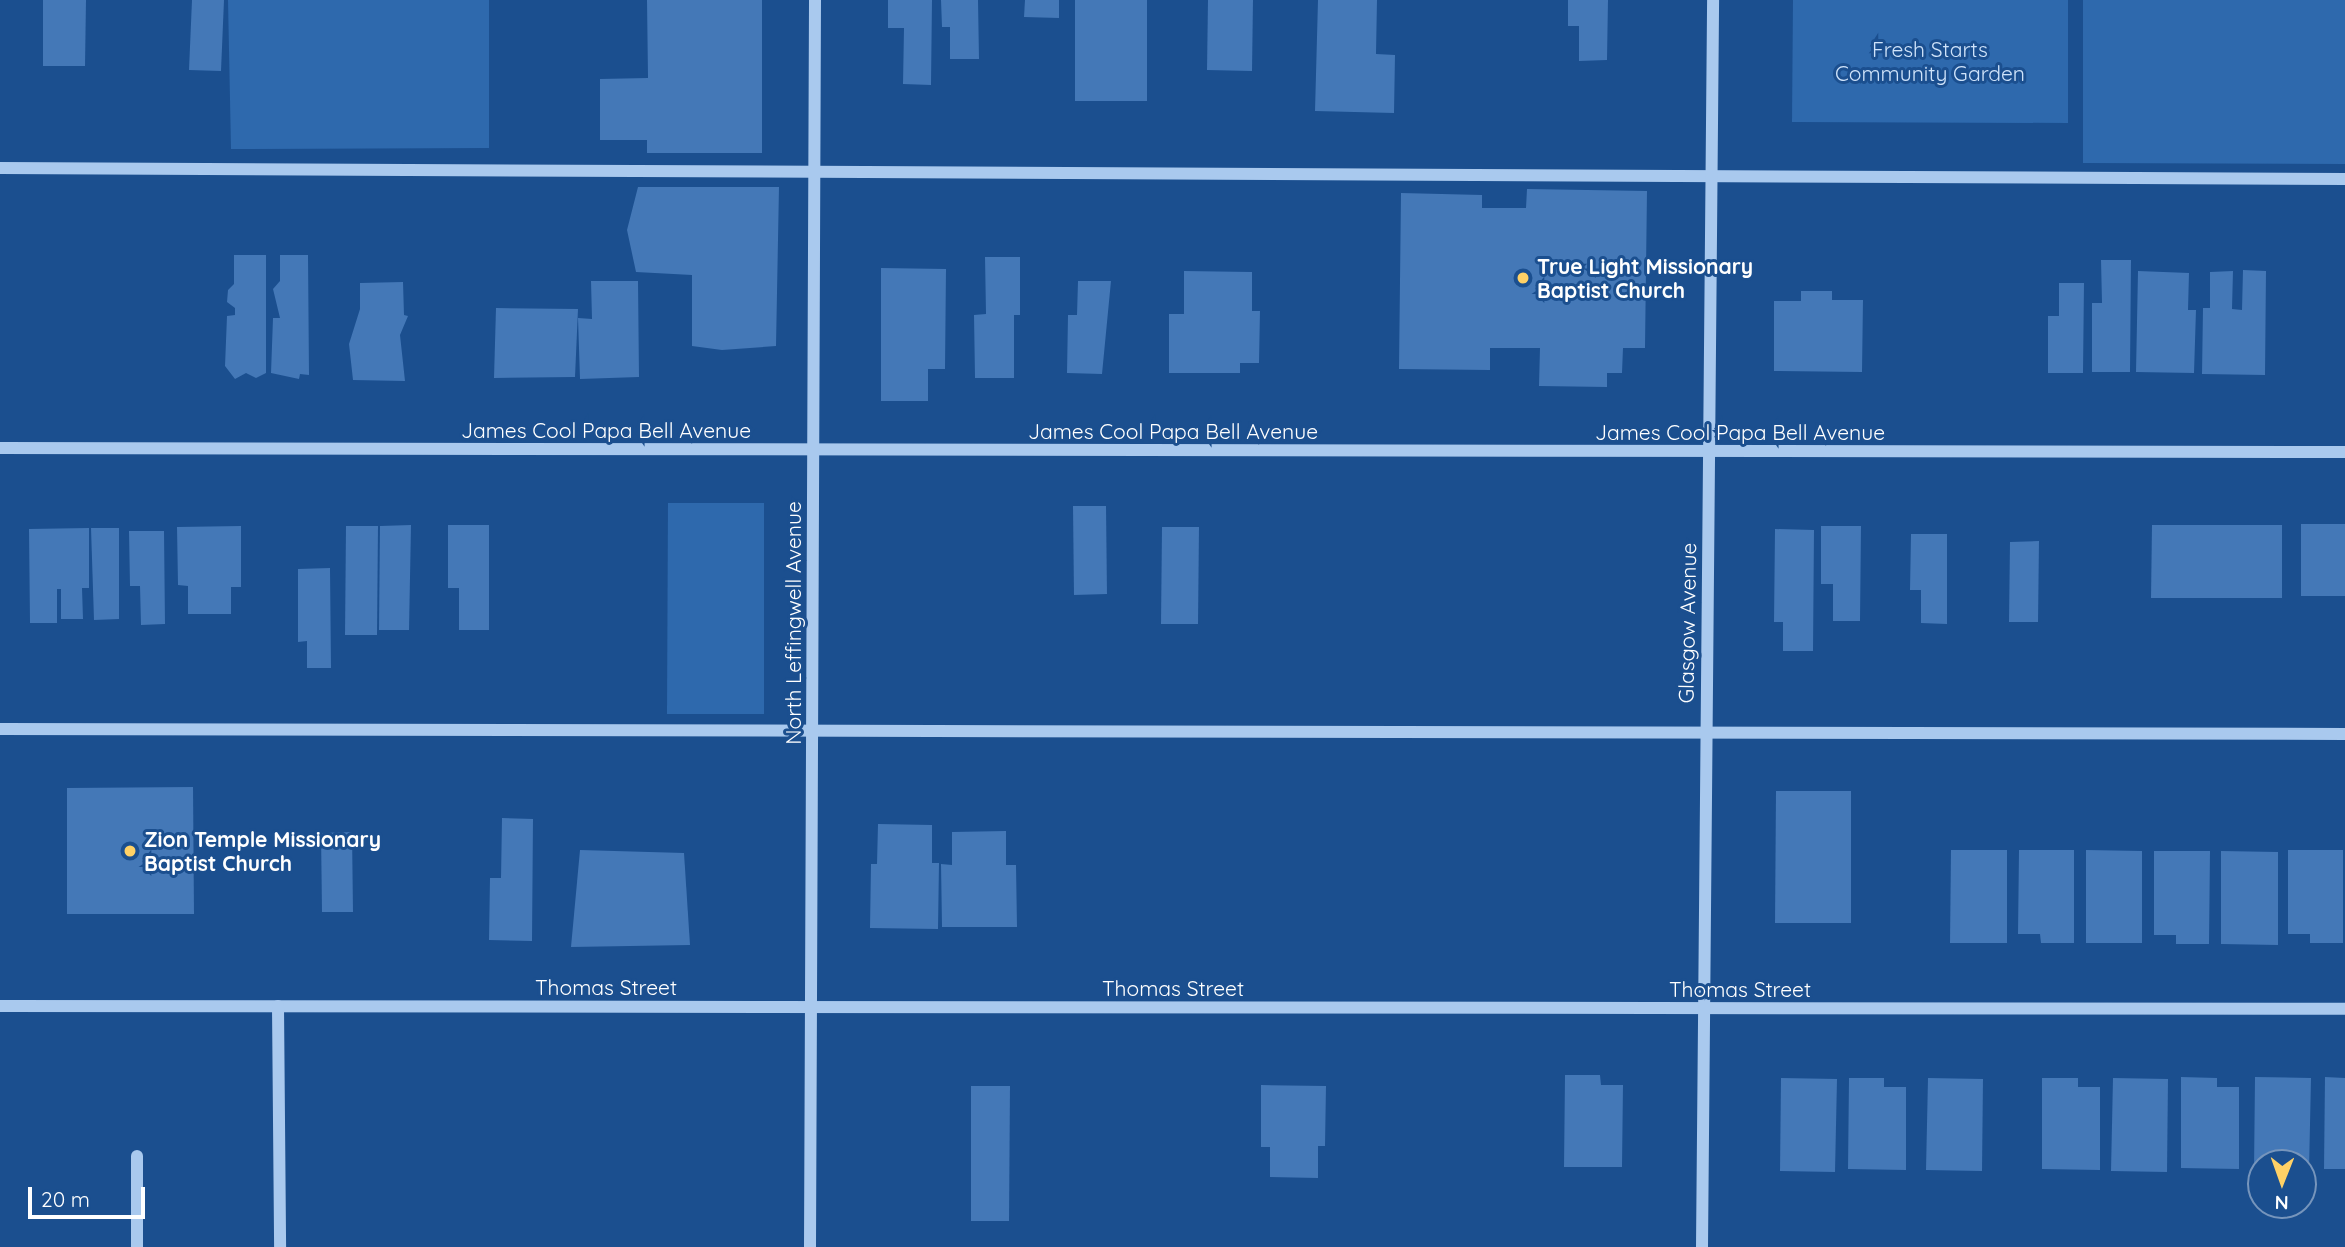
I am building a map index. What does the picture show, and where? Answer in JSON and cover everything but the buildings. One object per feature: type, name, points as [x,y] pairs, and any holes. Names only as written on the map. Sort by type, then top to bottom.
[{"type":"street","name":"North Leffingwell Avenue","points":[[810,1247],[815,0]]},
{"type":"street","name":"Glasgow Avenue","points":[[1702,1247],[1713,0]]},
{"type":"street","points":[[0,168],[2345,179]]},
{"type":"street","name":"James Cool Papa Bell Avenue","points":[[0,448],[2345,452]]},
{"type":"street","points":[[0,729],[812,733],[2345,734]]},
{"type":"street","name":"Thomas Street","points":[[0,1006],[2345,1009]]},
{"type":"street","points":[[278,1006],[280,1247]]},
{"type":"street","points":[[137,1156],[137,1247]]},
{"type":"green space","points":[[228,0],[489,0],[489,148],[231,149]]},
{"type":"green space","name":"Fresh Starts Community Garden","points":[[1793,0],[2068,0],[2068,123],[1792,122]]},
{"type":"green space","points":[[2083,0],[2345,0],[2345,164],[2083,163]]},
{"type":"green space","points":[[668,503],[764,503],[764,714],[667,714]]},
{"type":"place","name":"True Light Missionary Baptist Church","points":[[1523,278]]},
{"type":"place","name":"Zion Temple Missionary Baptist Church","points":[[130,851]]}]
